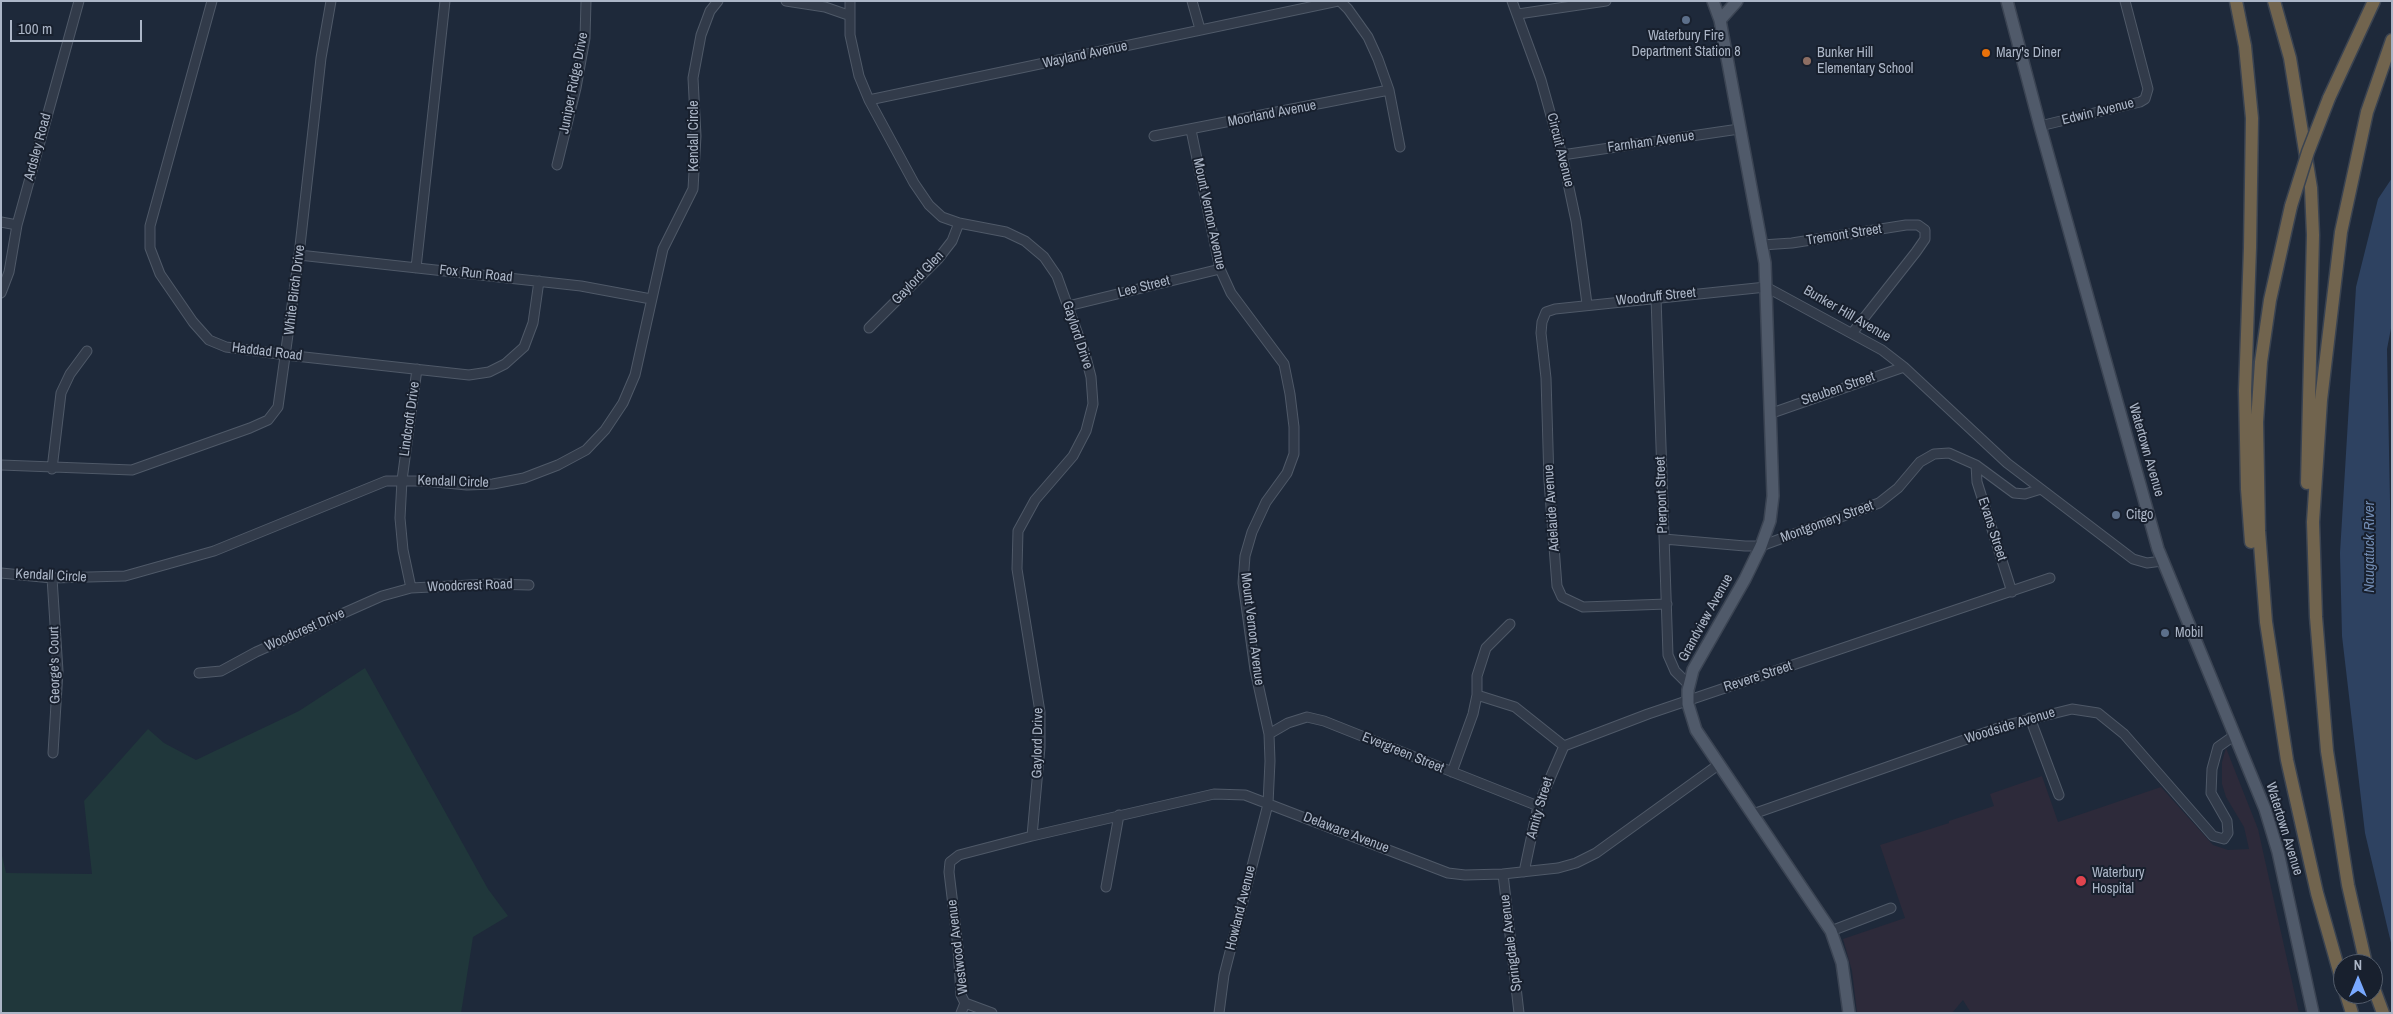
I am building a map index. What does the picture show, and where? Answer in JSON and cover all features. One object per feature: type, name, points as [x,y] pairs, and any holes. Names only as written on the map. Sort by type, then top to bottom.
[{"type":"highway","points":[[2236,1],[2245,46],[2252,118],[2245,391],[2247,489],[2254,564],[2266,622]]},
{"type":"highway","points":[[2274,1],[2290,58],[2311,188],[2313,235],[2307,479],[2320,681],[2328,760],[2348,885],[2364,954]]},
{"type":"highway","points":[[2334,954],[2317,893],[2296,805],[2279,714],[2266,622],[2259,532],[2258,391],[2270,300],[2291,206],[2308,152],[2329,98],[2374,1]]},
{"type":"highway","points":[[2314,570],[2314,504],[2321,400],[2341,232],[2365,120],[2392,40]]},
{"type":"main road","points":[[1713,1],[1720,20],[1762,245],[1766,287]]},
{"type":"main road","points":[[1720,20],[1737,1]]},
{"type":"main road","name":"Watertown Avenue","points":[[2007,1],[2040,126],[2162,561],[2265,809],[2276,845],[2312,1013]]},
{"type":"main road","name":"Grandview Avenue","points":[[1766,287],[1772,413],[1773,496],[1770,521],[1761,546],[1745,579],[1697,661],[1688,685],[1687,701],[1693,727],[1831,931],[1842,963],[1849,1013]]},
{"type":"street","name":"Ardsley Road","points":[[1,293],[9,272],[17,225],[79,1]]},
{"type":"street","name":"Haddad Road","points":[[212,1],[150,226],[150,248],[160,274],[193,322],[209,340],[226,347],[286,355],[469,375],[488,372],[505,364],[524,347],[533,324],[539,281]]},
{"type":"street","name":"White Birch Drive","points":[[1,466],[132,470],[182,454],[268,420],[278,407],[299,255],[321,58],[330,1]]},
{"type":"street","points":[[416,268],[445,1]]},
{"type":"street","name":"Juniper Ridge Drive","points":[[557,165],[581,63],[585,38],[586,1]]},
{"type":"street","name":"Kendall Circle","points":[[1,573],[52,578],[125,576],[170,565],[214,551],[386,481],[402,480],[466,485],[501,482],[524,478],[558,465],[586,450],[605,430],[623,403],[635,375],[663,249],[693,189],[696,136],[693,78],[701,35],[710,11],[718,1]]},
{"type":"street","points":[[786,1],[825,7],[848,15]]},
{"type":"street","name":"Gaylord Drive","points":[[850,1],[848,15],[859,76],[869,100],[914,183],[929,205],[942,217],[959,223],[1006,232],[1026,241],[1044,257],[1057,276],[1091,377],[1093,404],[1086,431],[1073,456],[1034,500],[1018,531],[1017,569],[1040,712],[1040,747],[1032,836]]},
{"type":"street","points":[[1192,1],[1200,29]]},
{"type":"street","points":[[1339,1],[1348,9],[1368,37],[1389,90],[1400,147]]},
{"type":"street","name":"Wayland Avenue","points":[[869,100],[1200,29],[1302,5],[1339,1]]},
{"type":"street","name":"Circuit Avenue","points":[[1512,1],[1541,80],[1562,155],[1576,221],[1587,304]]},
{"type":"street","points":[[1518,14],[1606,1]]},
{"type":"street","name":"Edwin Avenue","points":[[2040,126],[2140,102],[2145,99],[2148,89],[2125,1]]},
{"type":"street","name":"Moorland Avenue","points":[[1154,136],[1389,90]]},
{"type":"street","name":"Farnham Avenue","points":[[1562,155],[1739,128]]},
{"type":"street","name":"Mount Vernon Avenue","points":[[1191,130],[1220,269],[1231,294],[1284,364],[1291,402],[1294,454],[1287,473],[1266,502],[1252,532],[1245,556],[1243,583],[1255,670],[1269,734],[1268,804]]},
{"type":"street","points":[[1,222],[17,225]]},
{"type":"street","name":"Gaylord Glen","points":[[869,328],[938,259],[952,241],[959,223]]},
{"type":"street","name":"Tremont Street","points":[[1762,245],[1792,243],[1906,225],[1918,225],[1926,230],[1925,240],[1853,332]]},
{"type":"street","name":"Fox Run Road","points":[[299,255],[582,286],[651,299]]},
{"type":"street","name":"Lee Street","points":[[1068,306],[1220,269]]},
{"type":"street","name":"Bunker Hill Avenue","points":[[1766,287],[1853,332],[1882,350],[1904,367],[2007,463],[2133,559],[2145,563],[2162,561]]},
{"type":"street","name":"Woodruff Street","points":[[1546,312],[1555,308],[1587,304],[1766,287]]},
{"type":"street","name":"Pierpont Street","points":[[1656,297],[1669,659],[1675,671],[1688,685]]},
{"type":"street","name":"Adelaide Avenue","points":[[1546,312],[1542,322],[1541,334],[1546,378],[1549,481],[1557,586],[1562,597],[1582,607],[1667,604]]},
{"type":"street","points":[[52,469],[61,393],[70,374],[88,351]]},
{"type":"street","name":"Steuben Street","points":[[1772,413],[1904,367]]},
{"type":"street","name":"Lindcroft Drive","points":[[411,588],[403,550],[400,518],[402,480],[417,369]]},
{"type":"street","name":"Montgomery Street","points":[[1761,546],[1879,503],[1898,488],[1920,462],[1934,454],[1949,453],[1976,465],[2014,493],[2025,494],[2041,489]]},
{"type":"street","name":"Evans Street","points":[[1976,465],[1977,482],[2012,592]]},
{"type":"street","points":[[1664,539],[1761,546]]},
{"type":"street","name":"George's Court","points":[[52,578],[58,671],[53,753]]},
{"type":"street","name":"Revere Street","points":[[1564,746],[1687,701],[2050,578]]},
{"type":"street","name":"Woodcrest Road","points":[[411,588],[491,584],[529,585]]},
{"type":"street","name":"Woodcrest Drive","points":[[199,673],[221,671],[256,652],[382,596],[411,588]]},
{"type":"street","points":[[1452,772],[1474,714],[1477,676],[1486,648],[1510,624]]},
{"type":"street","points":[[1477,695],[1515,707],[1564,746]]},
{"type":"street","name":"Woodside Avenue","points":[[1753,814],[2030,718],[2072,709],[2098,713],[2124,734],[2213,836],[2224,839],[2228,833],[2226,821],[2212,793],[2212,769],[2218,747],[2235,735]]},
{"type":"street","name":"Evergreen Street","points":[[1269,734],[1288,722],[1307,717],[1324,721],[1538,806]]},
{"type":"street","points":[[2030,718],[2059,795]]},
{"type":"street","name":"Amity Street","points":[[1524,872],[1538,806],[1564,746]]},
{"type":"street","name":"Delaware Avenue","points":[[950,862],[959,855],[1032,836],[1214,794],[1245,795],[1448,873],[1465,875],[1503,874],[1558,868],[1576,863],[1596,853],[1718,765]]},
{"type":"street","name":"Howland Avenue","points":[[1219,1013],[1224,975],[1268,804]]},
{"type":"street","points":[[1106,888],[1119,815]]},
{"type":"street","name":"Westwood Avenue","points":[[950,862],[949,872],[958,947],[961,995],[965,1003],[992,1013]]},
{"type":"street","name":"Springdale Avenue","points":[[1503,874],[1519,1013]]},
{"type":"street","points":[[1831,931],[1891,908]]},
{"type":"street","points":[[961,1013],[965,1003]]},
{"type":"shaded area","name":"Waterbury Hospital","points":[[2226,748],[2258,829],[2299,1013],[1971,1013],[1963,1000],[1952,1013],[1857,1013],[1852,971],[1843,939],[1905,918],[1880,845],[1949,823],[1949,821],[1994,806],[1990,794],[2042,776],[2058,822],[2161,787],[2213,845],[2228,850],[2249,849],[2244,827],[2226,797],[2222,784],[2222,762]]},
{"type":"green space","points":[[365,668],[488,889],[508,916],[473,937],[461,1013],[1,1013],[1,851],[6,873],[92,874],[84,801],[148,729],[164,743],[196,760],[299,711]]},
{"type":"water","name":"Naugatuck River","points":[[2392,178],[2392,323],[2387,349],[2392,602],[2392,947],[2365,833],[2342,636],[2340,553],[2356,287],[2378,199]]},
{"type":"place","name":"Waterbury Fire Department Station 8","points":[[1686,20]]},
{"type":"place","name":"Mary's Diner","points":[[1986,53]]},
{"type":"place","name":"Bunker Hill Elementary School","points":[[1807,61]]},
{"type":"place","name":"Citgo","points":[[2116,515]]},
{"type":"place","name":"Mobil","points":[[2165,633]]},
{"type":"place","name":"Waterbury Hospital","points":[[2081,881]]}]
